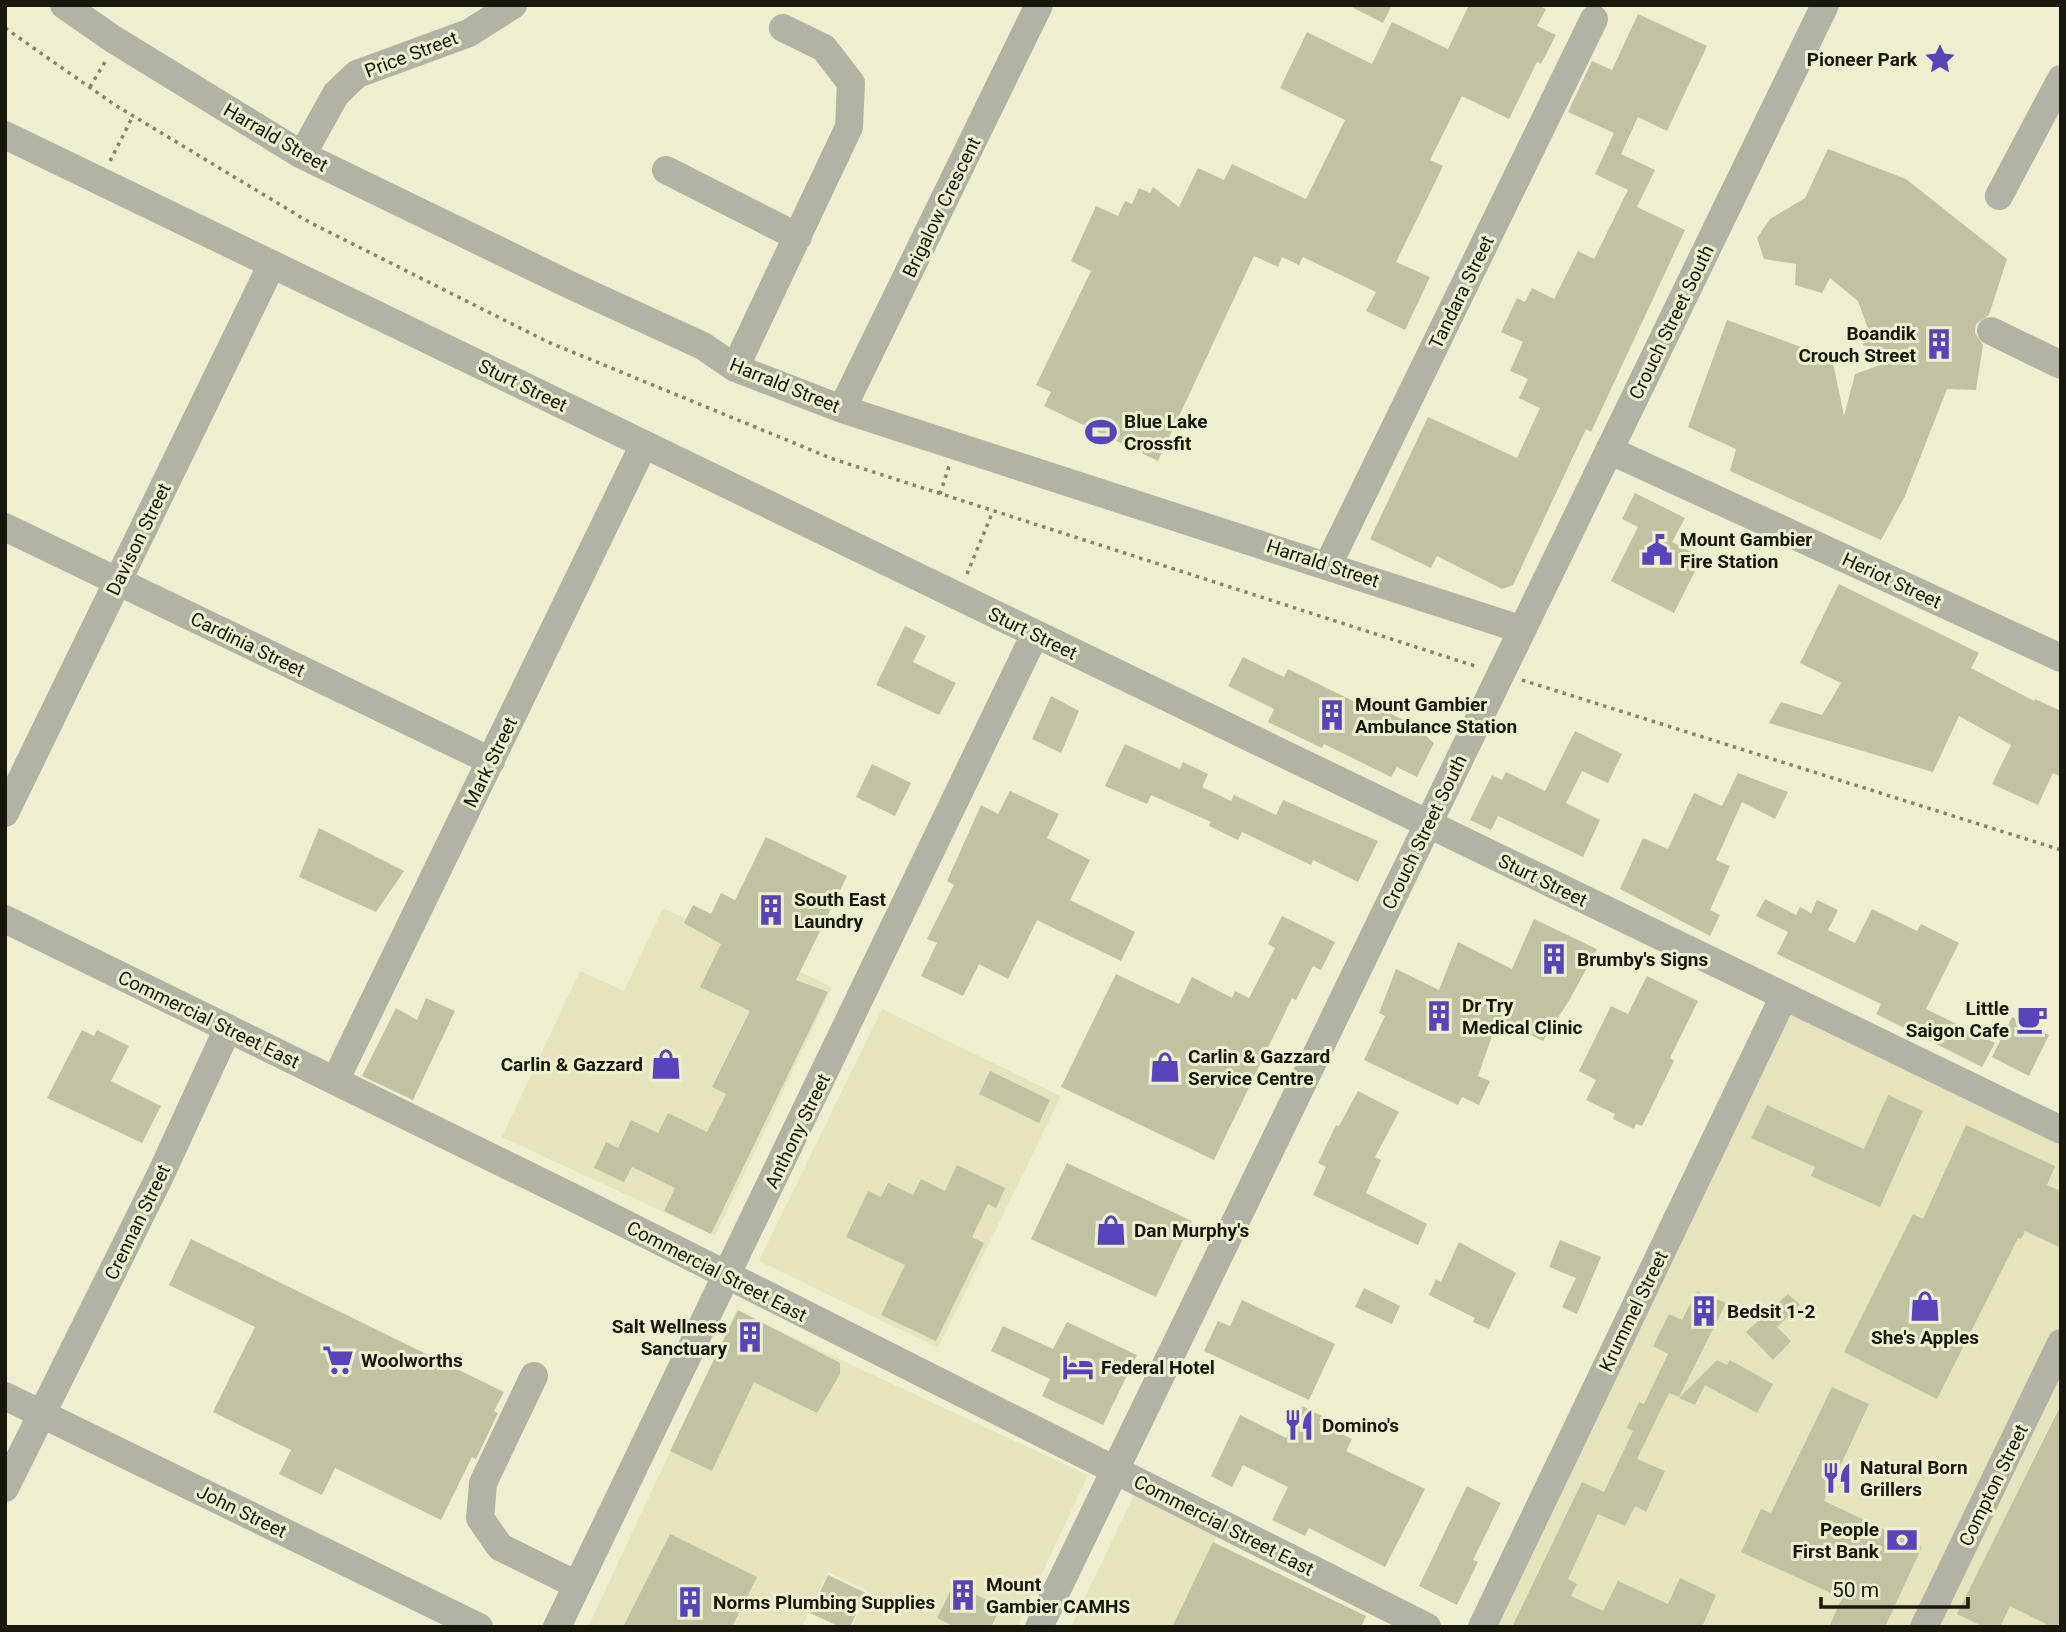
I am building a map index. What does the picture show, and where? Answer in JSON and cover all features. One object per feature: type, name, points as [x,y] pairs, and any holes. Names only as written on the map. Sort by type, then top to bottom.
[{"type":"street","name":"Harrald Street","points":[[64,5],[113,39],[302,155],[569,285],[703,346],[735,368],[842,409],[1520,629]]},
{"type":"street","name":"Brigalow Crescent","points":[[842,409],[1039,5]]},
{"type":"street","name":"Crouch Street South","points":[[1039,1627],[1520,629],[1825,5]]},
{"type":"street","name":"Price Street","points":[[302,155],[336,94],[357,74],[469,33],[496,10]]},
{"type":"street","name":"Tandara Street","points":[[1328,565],[1594,19]]},
{"type":"street","points":[[735,368],[849,127],[851,83],[824,48],[783,28]]},
{"type":"street","points":[[1999,196],[2061,79]]},
{"type":"street","name":"Sturt Street","points":[[5,135],[2061,1130]]},
{"type":"street","points":[[666,170],[797,237]]},
{"type":"street","name":"Davison Street","points":[[5,813],[272,264]]},
{"type":"street","points":[[1991,331],[2061,365]]},
{"type":"street","name":"Mark Street","points":[[335,1081],[644,444]]},
{"type":"street","name":"Heriot Street","points":[[1609,450],[2061,658]]},
{"type":"street","name":"Cardinia Street","points":[[5,527],[491,761]]},
{"type":"street","name":"Anthony Street","points":[[557,1627],[1035,634]]},
{"type":"street","name":"Commercial Street East","points":[[5,919],[727,1276],[1427,1627]]},
{"type":"street","name":"Krummel Street","points":[[1482,1627],[1784,996]]},
{"type":"street","name":"Crennan Street","points":[[5,1488],[160,1176],[228,1028]]},
{"type":"street","name":"Compton Street","points":[[1924,1627],[2061,1343]]},
{"type":"street","points":[[534,1376],[483,1483],[480,1518],[500,1547],[577,1585]]},
{"type":"street","name":"John Street","points":[[5,1396],[479,1627]]},
{"type":"path","points":[[90,87],[111,52],[113,39]]},
{"type":"path","points":[[99,180],[133,116]]},
{"type":"path","points":[[959,597],[993,511]]},
{"type":"shaded area","name":"Carlin & Gazzard","points":[[663,908],[832,987],[715,1236],[502,1137],[580,971],[624,991]]},
{"type":"shaded area","points":[[1784,996],[2061,1130],[2061,1627],[1482,1627]]},
{"type":"shaded area","points":[[882,1009],[1061,1096],[938,1348],[759,1261]]},
{"type":"shaded area","points":[[736,1311],[1088,1475],[1017,1627],[852,1627],[868,1591],[828,1572],[802,1627],[588,1627]]},
{"type":"shaded area","points":[[1134,1495],[1218,1533],[1172,1627],[1071,1627]]},
{"type":"building","points":[[1348,5],[1392,5],[1383,23]]},
{"type":"building","points":[[1469,5],[1538,5],[1546,9],[1537,26],[1556,35],[1541,64],[1537,62],[1509,119],[1462,96],[1430,160],[1443,166],[1396,262],[1430,277],[1405,330],[1366,311],[1376,292],[1303,257],[1299,265],[1282,257],[1278,267],[1254,256],[1158,461],[1044,406],[1051,392],[1036,385],[1091,271],[1071,261],[1096,206],[1118,216],[1125,201],[1132,204],[1139,188],[1150,193],[1153,187],[1179,207],[1198,168],[1224,180],[1232,164],[1306,199],[1345,120],[1280,88],[1307,32],[1372,64],[1392,22],[1448,49]]},
{"type":"building","points":[[1638,14],[1707,46],[1667,131],[1638,117],[1621,154],[1655,170],[1637,207],[1685,230],[1591,432],[1586,429],[1513,585],[1502,589],[1437,556],[1431,568],[1370,539],[1428,417],[1517,458],[1540,408],[1519,398],[1528,379],[1510,371],[1523,342],[1501,332],[1517,298],[1525,302],[1532,288],[1554,299],[1578,251],[1594,259],[1628,190],[1595,174],[1614,133],[1568,112],[1592,61],[1612,70]]},
{"type":"building","name":"Boandik Crouch Street","points":[[1828,149],[1906,179],[2007,259],[1989,315],[1976,324],[1975,333],[1983,345],[1976,390],[1947,389],[1905,496],[1881,540],[1730,471],[1736,449],[1688,427],[1727,320],[1832,358],[1844,416],[1855,374],[1894,360],[1863,345],[1868,329],[1858,301],[1830,278],[1822,293],[1795,285],[1796,264],[1764,259],[1757,238],[1770,219],[1805,198]]},
{"type":"building","name":"Mount Gambier Fire Station","points":[[1635,493],[1685,518],[1672,542],[1702,557],[1674,613],[1611,581],[1638,527],[1622,519]]},
{"type":"building","points":[[1839,584],[1979,653],[1971,668],[2034,701],[2035,699],[2061,711],[2061,777],[2053,773],[2038,805],[1992,784],[2011,745],[1959,716],[1933,772],[1769,723],[1781,702],[1822,715],[1841,683],[1800,663]]},
{"type":"building","points":[[905,626],[926,636],[913,662],[956,683],[939,715],[876,685]]},
{"type":"building","name":"Mount Gambier Ambulance Station","points":[[1243,657],[1284,677],[1288,669],[1353,701],[1356,697],[1414,725],[1434,743],[1417,777],[1397,767],[1391,777],[1324,744],[1322,748],[1268,722],[1274,709],[1228,686]]},
{"type":"building","points":[[1051,696],[1079,711],[1061,753],[1032,739]]},
{"type":"building","points":[[1575,731],[1622,754],[1608,783],[1582,771],[1566,803],[1600,820],[1583,857],[1498,816],[1491,830],[1470,820],[1492,775],[1502,780],[1506,772],[1545,791]]},
{"type":"building","points":[[1125,744],[1180,769],[1183,762],[1208,774],[1202,787],[1231,801],[1234,795],[1276,815],[1283,800],[1378,841],[1358,882],[1313,860],[1311,865],[1242,832],[1238,840],[1209,826],[1211,822],[1151,795],[1147,804],[1105,786]]},
{"type":"building","points":[[872,764],[911,783],[895,816],[856,797]]},
{"type":"building","points":[[1738,773],[1788,792],[1775,819],[1742,802],[1716,860],[1730,866],[1710,910],[1720,915],[1710,936],[1620,889],[1643,838],[1668,849],[1694,793],[1722,806]]},
{"type":"building","points":[[1010,791],[1059,814],[1047,838],[1090,860],[1070,900],[1135,932],[1121,961],[1037,920],[1008,979],[979,964],[963,996],[921,976],[937,943],[927,939],[954,885],[947,881],[981,805],[998,814]]},
{"type":"building","points":[[319,828],[404,871],[376,912],[299,877]]},
{"type":"building","points":[[766,837],[847,876],[796,980],[828,992],[711,1234],[664,1211],[675,1188],[632,1167],[624,1182],[594,1168],[606,1142],[618,1148],[631,1120],[658,1133],[668,1113],[707,1132],[726,1094],[712,1087],[750,1011],[700,987],[721,944],[684,923],[693,905],[711,914],[721,893],[735,900]]},
{"type":"building","points":[[1765,899],[1796,915],[1800,907],[1811,913],[1817,900],[1838,910],[1828,930],[1855,943],[1872,909],[1917,931],[1921,924],[1959,943],[1926,1009],[1995,1043],[1982,1067],[1876,1014],[1881,1004],[1777,954],[1788,932],[1756,916]]},
{"type":"building","name":"Carlin & Gazzard Service Centre","points":[[1282,916],[1335,942],[1321,970],[1313,966],[1296,1000],[1292,998],[1214,1160],[1061,1087],[1116,974],[1179,1004],[1192,977],[1232,998],[1235,991],[1249,998],[1275,948],[1268,944]]},
{"type":"building","points":[[1534,919],[1597,949],[1543,1041],[1498,1019],[1478,1076],[1490,1081],[1479,1105],[1462,1097],[1458,1105],[1364,1060],[1385,1016],[1379,1013],[1396,969],[1439,990],[1458,942],[1512,969]]},
{"type":"building","points":[[1647,976],[1698,1001],[1670,1058],[1674,1061],[1642,1126],[1636,1124],[1634,1129],[1613,1119],[1615,1114],[1586,1100],[1596,1080],[1579,1071],[1611,1006],[1628,1014]]},
{"type":"building","points":[[426,998],[455,1011],[413,1100],[362,1076],[396,1008],[417,1020]]},
{"type":"building","points":[[2012,1017],[2049,1035],[2029,1076],[1992,1057]]},
{"type":"building","points":[[82,1030],[94,1036],[97,1030],[129,1046],[111,1081],[161,1106],[142,1143],[47,1098]]},
{"type":"building","points":[[990,1071],[1050,1100],[1039,1123],[979,1094]]},
{"type":"building","points":[[1358,1091],[1399,1112],[1375,1157],[1381,1160],[1366,1193],[1427,1224],[1418,1245],[1313,1195],[1326,1167],[1318,1163],[1336,1125],[1339,1126]]},
{"type":"building","points":[[1888,1095],[1923,1111],[1880,1207],[1811,1176],[1815,1167],[1751,1138],[1767,1105],[1864,1149]]},
{"type":"building","points":[[1966,1125],[2055,1166],[2047,1185],[2061,1191],[2061,1248],[2025,1231],[2021,1239],[2018,1238],[1937,1399],[1844,1352],[1913,1214],[1923,1219]]},
{"type":"building","name":"Dan Murphy's","points":[[1067,1163],[1192,1221],[1156,1297],[1031,1239]]},
{"type":"building","points":[[957,1165],[1005,1188],[996,1208],[988,1204],[972,1237],[984,1243],[936,1341],[881,1315],[905,1265],[846,1237],[868,1191],[881,1197],[888,1183],[913,1195],[921,1179],[945,1191]]},
{"type":"building","name":"Woolworths","points":[[191,1239],[504,1392],[494,1411],[498,1413],[476,1459],[472,1457],[441,1520],[335,1468],[322,1495],[279,1474],[291,1450],[213,1412],[255,1327],[169,1285]]},
{"type":"building","points":[[1560,1240],[1601,1257],[1577,1314],[1562,1307],[1576,1278],[1549,1267]]},
{"type":"building","points":[[1459,1242],[1516,1273],[1489,1329],[1473,1322],[1475,1318],[1429,1295],[1436,1279],[1441,1282]]},
{"type":"building","points":[[1364,1288],[1400,1306],[1392,1324],[1355,1307]]},
{"type":"building","points":[[1697,1291],[1726,1303],[1679,1397],[1669,1393],[1637,1459],[1665,1471],[1646,1512],[1635,1506],[1625,1526],[1598,1514],[1568,1579],[1577,1584],[1571,1596],[1603,1611],[1618,1581],[1668,1604],[1680,1578],[1716,1595],[1702,1627],[1512,1627],[1582,1482],[1604,1492],[1633,1431],[1627,1428],[1639,1402],[1644,1404],[1668,1354],[1653,1346],[1669,1314],[1682,1320]]},
{"type":"building","points":[[1788,1294],[1800,1305],[1777,1327],[1791,1341],[1773,1360],[1746,1332]]},
{"type":"building","points":[[1242,1300],[1335,1344],[1309,1400],[1204,1351],[1218,1321],[1230,1326]]},
{"type":"building","points":[[738,1310],[840,1363],[840,1374],[817,1413],[754,1382],[712,1471],[670,1451]]},
{"type":"building","name":"Federal Hotel","points":[[1067,1322],[1137,1355],[1103,1425],[1042,1396],[1050,1379],[991,1351],[1003,1326],[1053,1349]]},
{"type":"building","points":[[1717,1360],[1727,1365],[1730,1360],[1773,1384],[1757,1413],[1705,1385],[1695,1405],[1679,1398]]},
{"type":"building","points":[[1832,1387],[1869,1404],[1824,1501],[1922,1547],[1885,1627],[1829,1627],[1842,1598],[1741,1552],[1761,1509],[1771,1513]]},
{"type":"building","points":[[2061,1405],[2061,1627],[2052,1627],[2010,1606],[2000,1627],[1984,1627],[1957,1614]]},
{"type":"building","points":[[1302,1406],[1322,1416],[1319,1423],[1352,1439],[1346,1451],[1425,1489],[1385,1567],[1309,1528],[1305,1536],[1272,1520],[1288,1487],[1243,1465],[1232,1487],[1211,1476],[1240,1415],[1286,1438]]},
{"type":"building","points":[[1467,1486],[1501,1503],[1473,1560],[1478,1562],[1457,1605],[1419,1586]]},
{"type":"building","name":"Norms Plumbing Supplies","points":[[670,1534],[757,1577],[732,1627],[623,1627]]},
{"type":"building","points":[[1213,1542],[1366,1616],[1361,1627],[1172,1627]]},
{"type":"building","points":[[828,1575],[866,1593],[850,1627],[840,1627],[810,1613]]},
{"type":"building","name":"Mount Gambier CAMHS","points":[[954,1584],[1001,1607],[991,1627],[955,1627],[937,1618]]},
{"type":"place","name":"Pioneer Park","points":[[1940,59]]},
{"type":"place","name":"Boandik Crouch Street","points":[[1939,344]]},
{"type":"place","name":"Blue Lake Crossfit","points":[[1101,432]]},
{"type":"place","name":"Mount Gambier Fire Station","points":[[1657,550]]},
{"type":"place","name":"Mount Gambier Ambulance Station","points":[[1332,715]]},
{"type":"place","name":"South East Laundry","points":[[771,910]]},
{"type":"place","name":"Brumby's Signs","points":[[1554,959]]},
{"type":"place","name":"Dr Try Medical Clinic","points":[[1439,1016]]},
{"type":"place","name":"Little Saigon Cafe","points":[[2032,1019]]},
{"type":"place","name":"Carlin & Gazzard","points":[[666,1064]]},
{"type":"place","name":"Carlin & Gazzard Service Centre","points":[[1165,1067]]},
{"type":"place","name":"Dan Murphy's","points":[[1111,1230]]},
{"type":"place","name":"She's Apples","points":[[1925,1306]]},
{"type":"place","name":"Bedsit 1-2","points":[[1704,1311]]},
{"type":"place","name":"Salt Wellness Sanctuary","points":[[750,1337]]},
{"type":"place","name":"Woolworths","points":[[338,1360]]},
{"type":"place","name":"Federal Hotel","points":[[1078,1367]]},
{"type":"place","name":"Domino's","points":[[1299,1425]]},
{"type":"place","name":"Natural Born Grillers","points":[[1837,1478]]},
{"type":"place","name":"People First Bank","points":[[1902,1540]]},
{"type":"place","name":"Mount Gambier CAMHS","points":[[963,1595]]},
{"type":"place","name":"Norms Plumbing Supplies","points":[[690,1602]]}]
